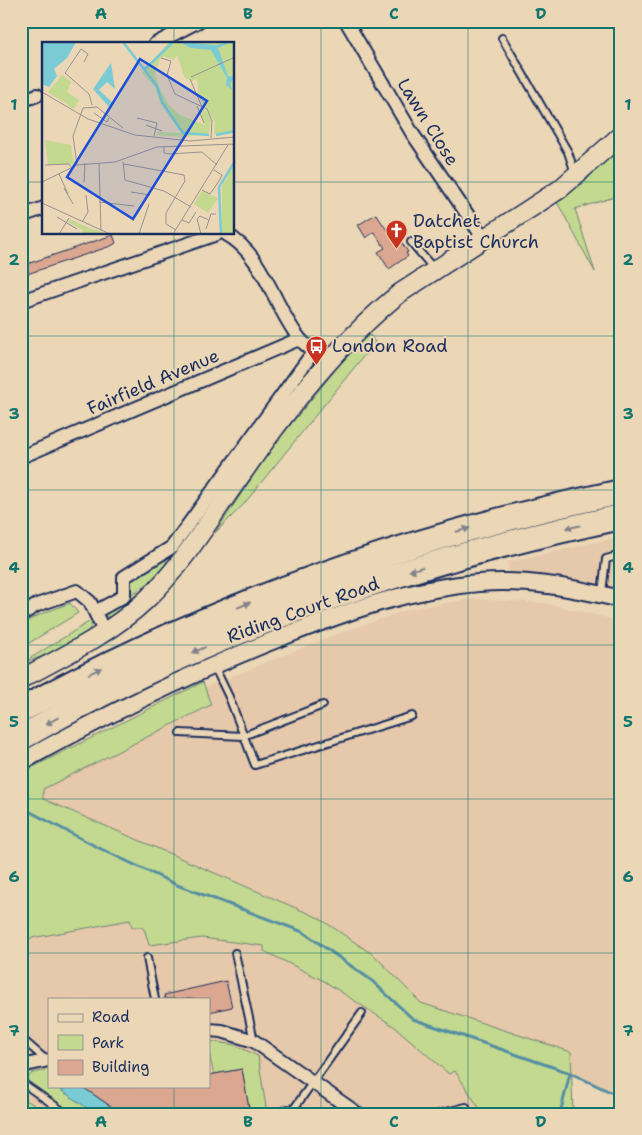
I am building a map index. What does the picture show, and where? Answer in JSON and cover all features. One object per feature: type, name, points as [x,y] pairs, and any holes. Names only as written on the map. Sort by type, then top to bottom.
[{"type":"highway","points":[[21,710],[76,681],[172,635],[299,583],[466,528],[621,492]]},
{"type":"highway","points":[[21,738],[163,666],[297,609],[462,556],[566,528],[621,517]]},
{"type":"main road","points":[[21,679],[83,646],[145,601],[178,566],[260,449],[329,364],[376,312],[400,293],[536,206],[577,176],[621,135]]},
{"type":"street","points":[[159,42],[199,21]]},
{"type":"street","name":"Lawn Close","points":[[346,21],[412,133],[484,239]]},
{"type":"street","points":[[21,102],[37,95]]},
{"type":"street","points":[[21,216],[42,209]]},
{"type":"street","points":[[21,301],[214,235]]},
{"type":"street","points":[[228,235],[241,242],[268,283],[299,339],[329,364]]},
{"type":"street","name":"Fairfield Avenue","points":[[21,457],[299,339]]},
{"type":"street","points":[[95,612],[124,596],[124,577],[172,547],[314,351]]},
{"type":"street","name":"Riding Court Road","points":[[21,762],[100,720],[214,665],[358,609],[401,596],[443,587],[479,583],[519,583],[545,584],[621,599]]},
{"type":"street","points":[[21,615],[37,605],[77,591],[90,602],[104,632]]},
{"type":"street","points":[[210,1030],[222,1031],[254,1041],[358,1114]]},
{"type":"street","points":[[21,1066],[48,1060]]},
{"type":"lane","points":[[502,38],[568,152],[572,168],[577,176]]},
{"type":"lane","points":[[412,242],[435,270]]},
{"type":"lane","points":[[602,595],[606,559],[621,556]]},
{"type":"lane","points":[[214,665],[229,697],[256,766],[412,716]]},
{"type":"lane","points":[[180,733],[243,736],[323,705]]},
{"type":"lane","points":[[234,953],[254,1041]]},
{"type":"lane","points":[[147,958],[155,998]]},
{"type":"lane","points":[[276,1114],[283,1109],[296,1112],[362,1013]]},
{"type":"lane","points":[[21,1038],[48,1060]]},
{"type":"lane","points":[[21,1082],[67,1114]]},
{"type":"lane","points":[[438,1114],[466,1107]]},
{"type":"shaded area","points":[[621,537],[621,592],[509,577],[508,562]]},
{"type":"shaded area","points":[[473,599],[544,603],[621,621],[621,1097],[570,1073],[507,1048],[26,808],[25,782],[198,690],[332,636],[410,609]]},
{"type":"shaded area","points":[[21,854],[259,932],[548,1114],[21,1114]]},
{"type":"green space","points":[[621,146],[621,195],[575,209],[595,272],[557,202],[585,182],[613,150]]},
{"type":"green space","points":[[367,331],[375,342],[243,505],[215,533],[274,445]]},
{"type":"green space","points":[[166,559],[166,566],[151,582],[127,597],[126,583]]},
{"type":"green space","points":[[145,590],[113,617],[104,616],[103,614]]},
{"type":"green space","points":[[70,603],[78,613],[21,648],[21,625],[41,614]]},
{"type":"green space","points":[[92,620],[90,628],[75,641],[51,653],[21,664]]},
{"type":"green space","points":[[203,682],[211,705],[43,789],[43,799],[319,918],[375,956],[421,1003],[571,1052],[573,1114],[483,1114],[455,1071],[449,1074],[395,1027],[324,981],[264,951],[264,946],[202,938],[149,945],[142,927],[132,927],[130,920],[21,940],[21,773]]},
{"type":"green space","points":[[210,1041],[235,1045],[258,1056],[267,1114],[250,1114],[242,1069],[214,1074],[210,1058]]},
{"type":"green space","points":[[48,1070],[48,1088],[67,1088],[61,1090],[96,1114],[74,1114],[29,1084],[27,1079],[32,1073]]},
{"type":"green space","points":[[21,1097],[49,1114],[21,1114]]},
{"type":"water","points":[[84,1088],[122,1114],[96,1114],[61,1090]]},
{"type":"building","points":[[376,214],[387,230],[391,227],[408,252],[406,253],[408,256],[389,269],[378,252],[385,248],[374,232],[366,238],[358,225]]},
{"type":"building","points":[[113,235],[116,243],[111,246],[21,276],[21,266]]},
{"type":"building","points":[[226,981],[232,1007],[210,1012],[210,998],[165,998],[164,995]]},
{"type":"building","points":[[242,1069],[250,1114],[122,1114],[84,1088],[210,1088],[210,1075]]},
{"type":"waterway","points":[[21,807],[97,847],[177,885],[303,932],[371,980],[413,1019],[570,1073],[621,1097]]},
{"type":"waterway","points":[[560,1114],[570,1073]]},
{"type":"place","name":"Datchet Baptist Church","points":[[397,250]]},
{"type":"place","name":"London Road","points":[[316,365]]}]
